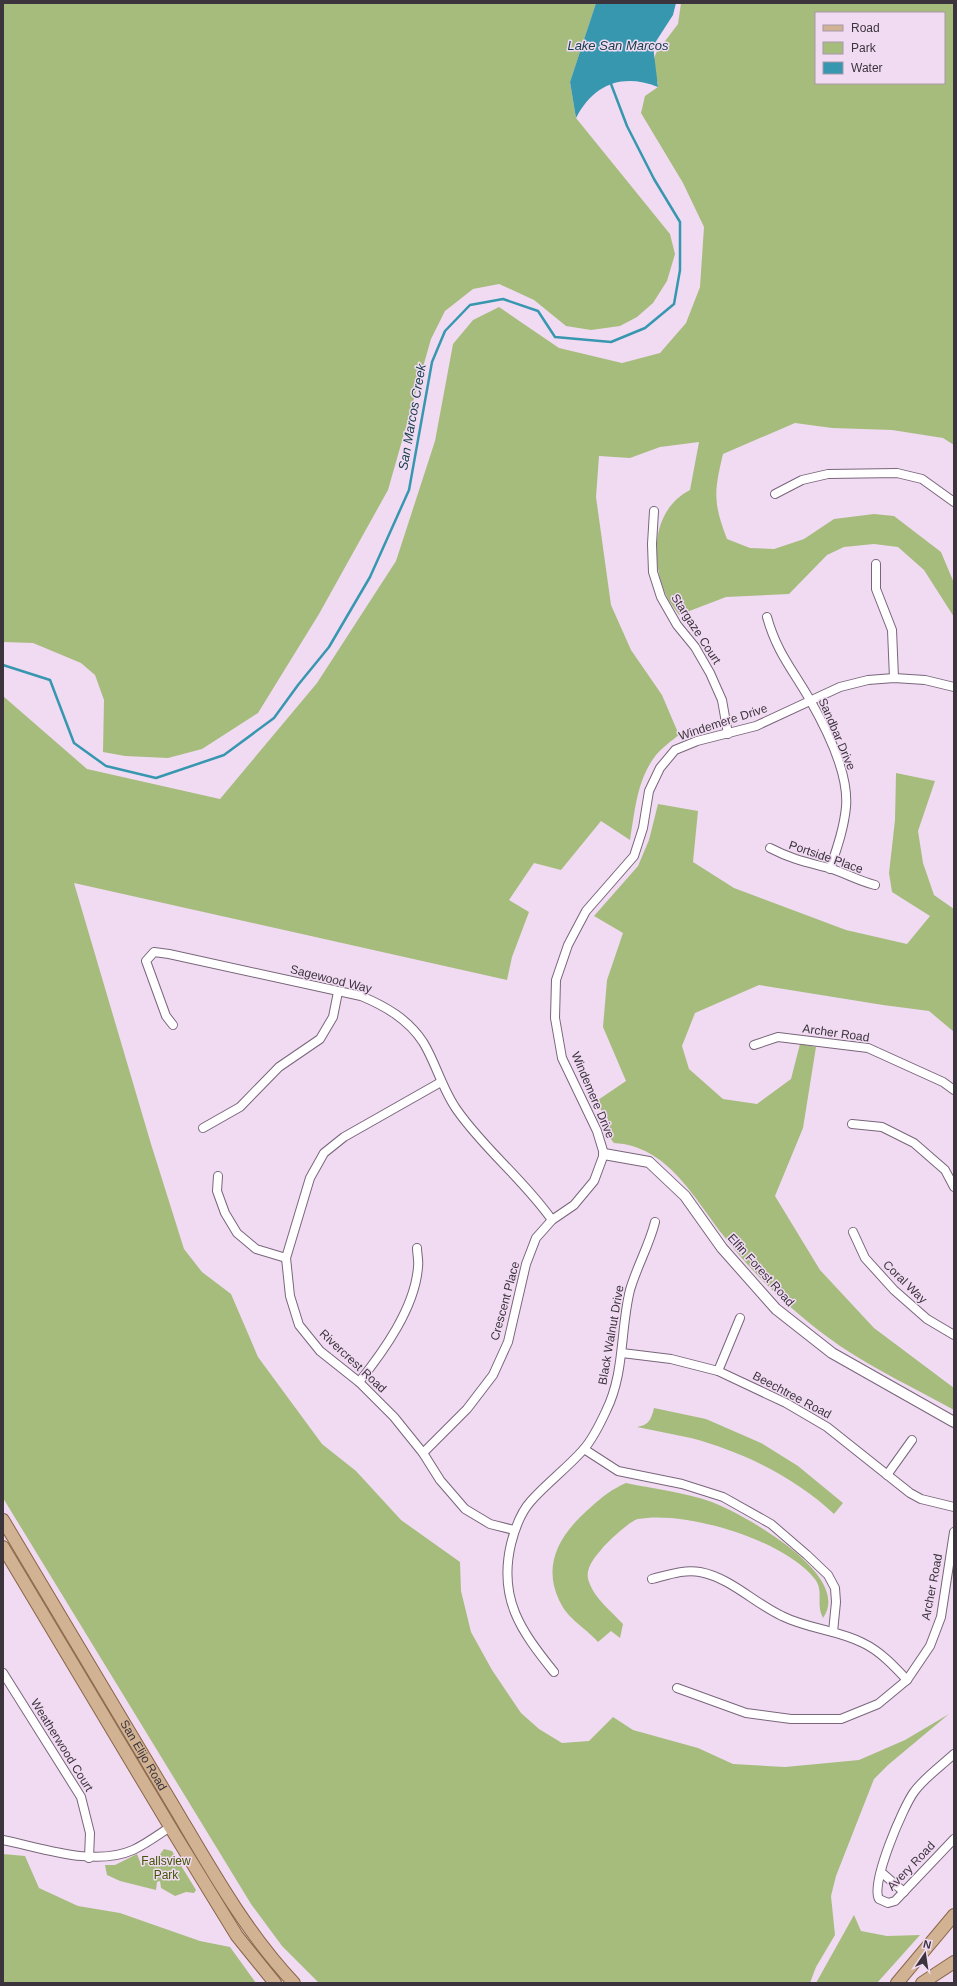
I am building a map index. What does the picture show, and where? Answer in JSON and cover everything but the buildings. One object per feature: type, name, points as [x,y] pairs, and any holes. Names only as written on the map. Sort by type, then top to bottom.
[{"type":"main road","name":"San Elijo Road","points":[[3,1520],[192,1837],[246,1922],[271,1957],[294,1983]]},
{"type":"main road","name":"San Elijo Road","points":[[3,1547],[170,1827],[240,1940],[275,1983]]},
{"type":"main road","points":[[897,1983],[954,1915]]},
{"type":"main road","points":[[922,1983],[954,1962]]},
{"type":"street","points":[[775,494],[802,480],[828,474],[897,473],[922,479],[954,502]]},
{"type":"street","name":"Stargaze Court","points":[[654,511],[652,544],[653,572],[661,597],[676,624],[696,647],[710,673],[722,700],[728,734]]},
{"type":"street","points":[[876,564],[876,589],[892,630],[894,678]]},
{"type":"street","name":"Sandbar Drive","points":[[767,617],[773,638],[786,663],[811,701],[835,752],[844,779],[846,805],[842,834],[830,869]]},
{"type":"street","name":"Windemere Drive","points":[[604,1154],[597,1131],[562,1058],[555,1018],[556,980],[568,945],[586,911],[634,856],[643,828],[649,791],[660,768],[676,750],[697,741],[756,726],[840,687],[868,680],[894,678],[925,680],[954,687]]},
{"type":"street","name":"Portside Place","points":[[770,848],[788,858],[830,869],[860,881],[876,885]]},
{"type":"street","name":"Sagewood Way","points":[[174,1025],[166,1016],[146,961],[154,952],[361,996],[383,1005],[404,1021],[423,1042],[441,1082],[456,1110],[536,1197],[552,1220]]},
{"type":"street","points":[[203,1128],[240,1106],[279,1067],[320,1039],[333,1017],[338,992]]},
{"type":"street","name":"Archer Road","points":[[754,1045],[778,1037],[868,1048],[935,1079],[954,1090]]},
{"type":"street","name":"Rivercrest Road","points":[[441,1082],[344,1137],[324,1153],[310,1178],[286,1258],[290,1296],[299,1325],[320,1351],[359,1382],[394,1417],[423,1453],[440,1480],[465,1509],[490,1524],[514,1530]]},
{"type":"street","points":[[852,1124],[882,1127],[914,1143],[945,1170],[954,1187]]},
{"type":"street","name":"Crescent Place","points":[[423,1453],[467,1409],[493,1375],[508,1342],[526,1264],[536,1238],[552,1220],[574,1205],[594,1181],[604,1154]]},
{"type":"street","name":"Elfin Forest Road","points":[[604,1154],[650,1162],[685,1196],[722,1248],[776,1309],[832,1353],[954,1422]]},
{"type":"street","points":[[218,1176],[217,1191],[225,1213],[237,1233],[256,1249],[286,1258]]},
{"type":"street","name":"Black Walnut Drive","points":[[554,1672],[529,1641],[512,1608],[507,1587],[508,1557],[514,1530],[520,1516],[530,1502],[584,1449],[607,1410],[615,1386],[622,1354],[630,1290],[636,1271],[649,1243],[655,1222]]},
{"type":"street","name":"Coral Way","points":[[853,1232],[865,1258],[894,1290],[926,1319],[954,1335]]},
{"type":"street","points":[[359,1382],[383,1351],[401,1319],[413,1290],[418,1267],[417,1248]]},
{"type":"street","points":[[718,1371],[740,1318]]},
{"type":"street","name":"Beechtree Road","points":[[622,1354],[671,1360],[718,1371],[786,1403],[827,1427],[921,1499],[954,1507]]},
{"type":"street","points":[[888,1475],[912,1440]]},
{"type":"street","points":[[584,1449],[618,1471],[682,1484],[723,1497],[771,1524],[828,1575],[834,1588],[836,1602],[833,1632]]},
{"type":"street","name":"Archer Road","points":[[677,1688],[746,1713],[792,1719],[841,1719],[878,1704],[907,1680],[930,1646],[941,1617],[954,1532]]},
{"type":"street","points":[[652,1578],[684,1571],[699,1572],[719,1577],[782,1616],[809,1627],[833,1632],[863,1643],[888,1660],[907,1680]]},
{"type":"street","name":"Weatherwood Court","points":[[3,1674],[81,1797],[90,1833],[89,1858]]},
{"type":"street","points":[[904,1892],[881,1872],[893,1835],[910,1798],[915,1791],[954,1754]]},
{"type":"street","points":[[3,1840],[89,1858],[113,1856],[133,1850],[170,1827]]},
{"type":"street","name":"Avery Road","points":[[881,1872],[876,1891],[878,1899],[883,1902],[893,1902],[954,1839]]},
{"type":"green space","points":[[3,3],[596,3],[570,82],[576,118],[670,234],[675,254],[667,281],[653,303],[637,317],[620,326],[591,330],[566,326],[534,300],[499,284],[473,289],[445,311],[431,339],[388,490],[319,614],[258,713],[202,749],[168,758],[125,756],[103,752],[104,700],[95,675],[81,663],[33,643],[3,642]]},
{"type":"green space","points":[[681,3],[954,3],[954,445],[943,438],[892,430],[832,428],[795,423],[723,454],[716,497],[719,515],[727,539],[750,548],[774,549],[804,539],[834,519],[874,514],[894,516],[941,552],[954,583],[954,617],[924,570],[898,547],[874,544],[844,547],[827,555],[789,594],[726,597],[679,615],[668,599],[662,583],[658,568],[658,538],[661,523],[668,510],[677,499],[690,490],[699,442],[660,447],[630,458],[599,456],[596,497],[611,605],[631,650],[662,695],[679,735],[656,755],[645,774],[635,807],[630,840],[601,821],[561,870],[534,863],[509,900],[529,912],[512,957],[507,980],[74,883],[151,1144],[184,1249],[202,1272],[231,1294],[258,1357],[322,1444],[356,1471],[401,1520],[460,1562],[461,1591],[471,1632],[492,1670],[521,1713],[539,1729],[562,1743],[589,1741],[613,1717],[633,1730],[698,1748],[733,1764],[785,1767],[859,1760],[905,1740],[949,1714],[888,1765],[874,1779],[836,1876],[831,1896],[835,1935],[816,1967],[810,1983],[319,1983],[282,1946],[251,1904],[3,1498],[3,696],[87,769],[220,799],[317,683],[396,561],[435,441],[453,344],[473,320],[499,307],[559,348],[622,363],[660,353],[686,323],[700,287],[704,227],[683,183],[641,113],[645,96],[658,87],[658,82],[652,76],[652,65],[656,53],[678,24]]},
{"type":"green space","points":[[896,773],[935,781],[918,831],[923,863],[934,895],[954,909],[954,1032],[929,1011],[759,985],[695,1013],[682,1046],[689,1069],[723,1099],[757,1104],[791,1079],[800,1044],[816,1047],[803,1128],[775,1196],[820,1270],[874,1328],[954,1388],[954,1410],[854,1355],[792,1309],[763,1281],[736,1251],[678,1176],[650,1153],[633,1146],[614,1143],[610,1138],[608,1119],[595,1102],[626,1081],[603,1027],[607,980],[623,933],[594,916],[638,866],[649,840],[658,804],[698,811],[693,862],[734,888],[846,930],[907,944],[930,916],[892,892],[889,873],[895,820]]},
{"type":"green space","points":[[654,1408],[706,1419],[761,1443],[798,1466],[843,1503],[834,1514],[803,1488],[749,1458],[691,1438],[637,1427],[644,1425],[649,1421]]},
{"type":"green space","points":[[626,1483],[680,1493],[712,1502],[747,1519],[791,1548],[810,1566],[823,1583],[828,1601],[823,1618],[820,1607],[820,1592],[814,1578],[800,1564],[780,1551],[758,1540],[706,1524],[681,1519],[658,1517],[638,1519],[625,1527],[608,1542],[590,1564],[588,1578],[595,1594],[623,1624],[620,1638],[611,1631],[598,1642],[567,1613],[559,1600],[554,1586],[552,1573],[554,1560],[564,1537],[581,1516],[607,1494]]},
{"type":"green space","name":"Fallsview Park","points":[[164,1849],[172,1851],[196,1890],[194,1893],[186,1892],[175,1896],[161,1888],[160,1881],[157,1882],[156,1890],[120,1881],[107,1875],[105,1865],[115,1865],[137,1854],[141,1864],[146,1860],[158,1857]]},
{"type":"green space","points":[[3,1854],[25,1856],[39,1888],[78,1906],[120,1913],[200,1941],[230,1947],[256,1983],[3,1983]]},
{"type":"green space","points":[[854,1915],[861,1931],[887,1936],[920,1935],[877,1983],[816,1983]]},
{"type":"water","name":"Lake San Marcos","points":[[596,3],[676,3],[673,15],[653,46],[658,87],[633,81],[610,84],[591,97],[583,106],[576,118],[570,82]]},
{"type":"waterway","name":"San Marcos Creek","points":[[3,665],[50,680],[74,743],[106,766],[156,778],[224,755],[274,718],[298,685],[329,647],[370,577],[409,490],[432,362],[445,331],[470,305],[503,299],[538,311],[555,337],[611,342],[645,328],[674,304],[680,270],[680,222],[654,179],[627,126],[611,84],[612,80]]}]
